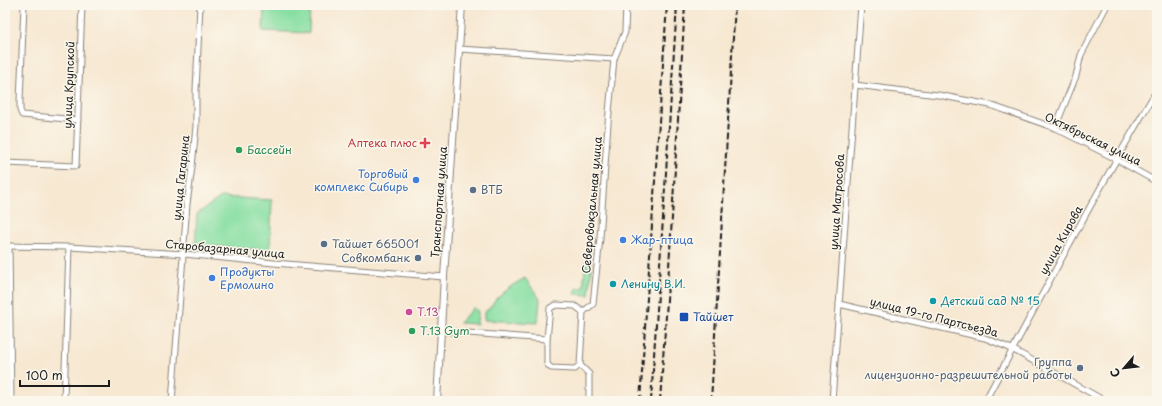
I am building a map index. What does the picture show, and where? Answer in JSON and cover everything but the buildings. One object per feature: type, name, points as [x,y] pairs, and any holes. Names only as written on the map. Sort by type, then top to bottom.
[{"type":"street","points":[[24,5],[20,101],[20,110],[22,115],[78,120]]},
{"type":"street","name":"улица Крупской","points":[[5,163],[76,166],[82,5]]},
{"type":"street","name":"улица Гагарина","points":[[172,401],[187,204],[196,126],[200,5]]},
{"type":"street","name":"Транспортная улица","points":[[437,401],[462,5]]},
{"type":"street","name":"Северовокзальная улица","points":[[583,312],[593,304],[600,238],[614,59],[625,32],[626,5]]},
{"type":"street","name":"улица Матросова","points":[[832,401],[861,5]]},
{"type":"street","points":[[1055,128],[1076,76],[1081,55],[1107,5]]},
{"type":"street","points":[[459,49],[614,59]]},
{"type":"street","name":"Октябрьская улица","points":[[855,85],[938,95],[990,105],[1055,128],[1157,182]]},
{"type":"street","name":"улица Кирова","points":[[985,401],[1116,159],[1157,90]]},
{"type":"street","points":[[7,246],[11,401]]},
{"type":"street","name":"Старобазарная улица","points":[[7,246],[69,247],[184,254],[282,264],[444,277]]},
{"type":"street","points":[[64,401],[69,247]]},
{"type":"street","name":"улица 19-го Партсъезда","points":[[839,304],[985,338],[1012,349],[1105,401]]},
{"type":"street","points":[[556,305],[575,306],[583,312],[580,365],[575,369],[551,368],[547,364],[547,339],[550,308],[556,305]]},
{"type":"street","points":[[441,331],[547,339]]},
{"type":"street","points":[[580,365],[589,374],[589,401]]},
{"type":"green space","points":[[264,5],[310,5],[309,33],[263,31]]},
{"type":"green space","points":[[221,197],[272,200],[270,250],[195,245],[197,214]]},
{"type":"green space","points":[[586,260],[592,261],[589,295],[575,294],[576,288],[583,288]]},
{"type":"green space","points":[[525,278],[540,299],[538,323],[484,320],[484,312],[490,308],[493,302],[509,288]]},
{"type":"green space","points":[[474,307],[478,312],[477,324],[459,323]]},
{"type":"railway","points":[[640,401],[667,5]]},
{"type":"railway","points":[[651,401],[677,5]]},
{"type":"railway","points":[[660,401],[685,5]]},
{"type":"railway","points":[[711,401],[735,5]]},
{"type":"place","name":"Аптека плюс","points":[[425,143]]},
{"type":"place","name":"Бассейн","points":[[239,150]]},
{"type":"place","name":"Торговый комплекс Сибирь","points":[[416,180]]},
{"type":"place","name":"ВТБ","points":[[473,190]]},
{"type":"place","name":"Жар-птица","points":[[623,240]]},
{"type":"place","name":"Тайшет 665001","points":[[324,244]]},
{"type":"place","name":"Совкомбанк","points":[[418,258]]},
{"type":"place","name":"Продукты Ермолино","points":[[212,278]]},
{"type":"place","name":"Ленину В.И.","points":[[613,284]]},
{"type":"place","name":"Детский сад № 15","points":[[933,301]]},
{"type":"place","name":"T.13","points":[[409,312]]},
{"type":"place","name":"Тайшет","points":[[684,317]]},
{"type":"place","name":"T.13 Gym","points":[[412,331]]},
{"type":"place","name":"Группа лицензионно-разрешительной работы","points":[[1080,368]]}]
